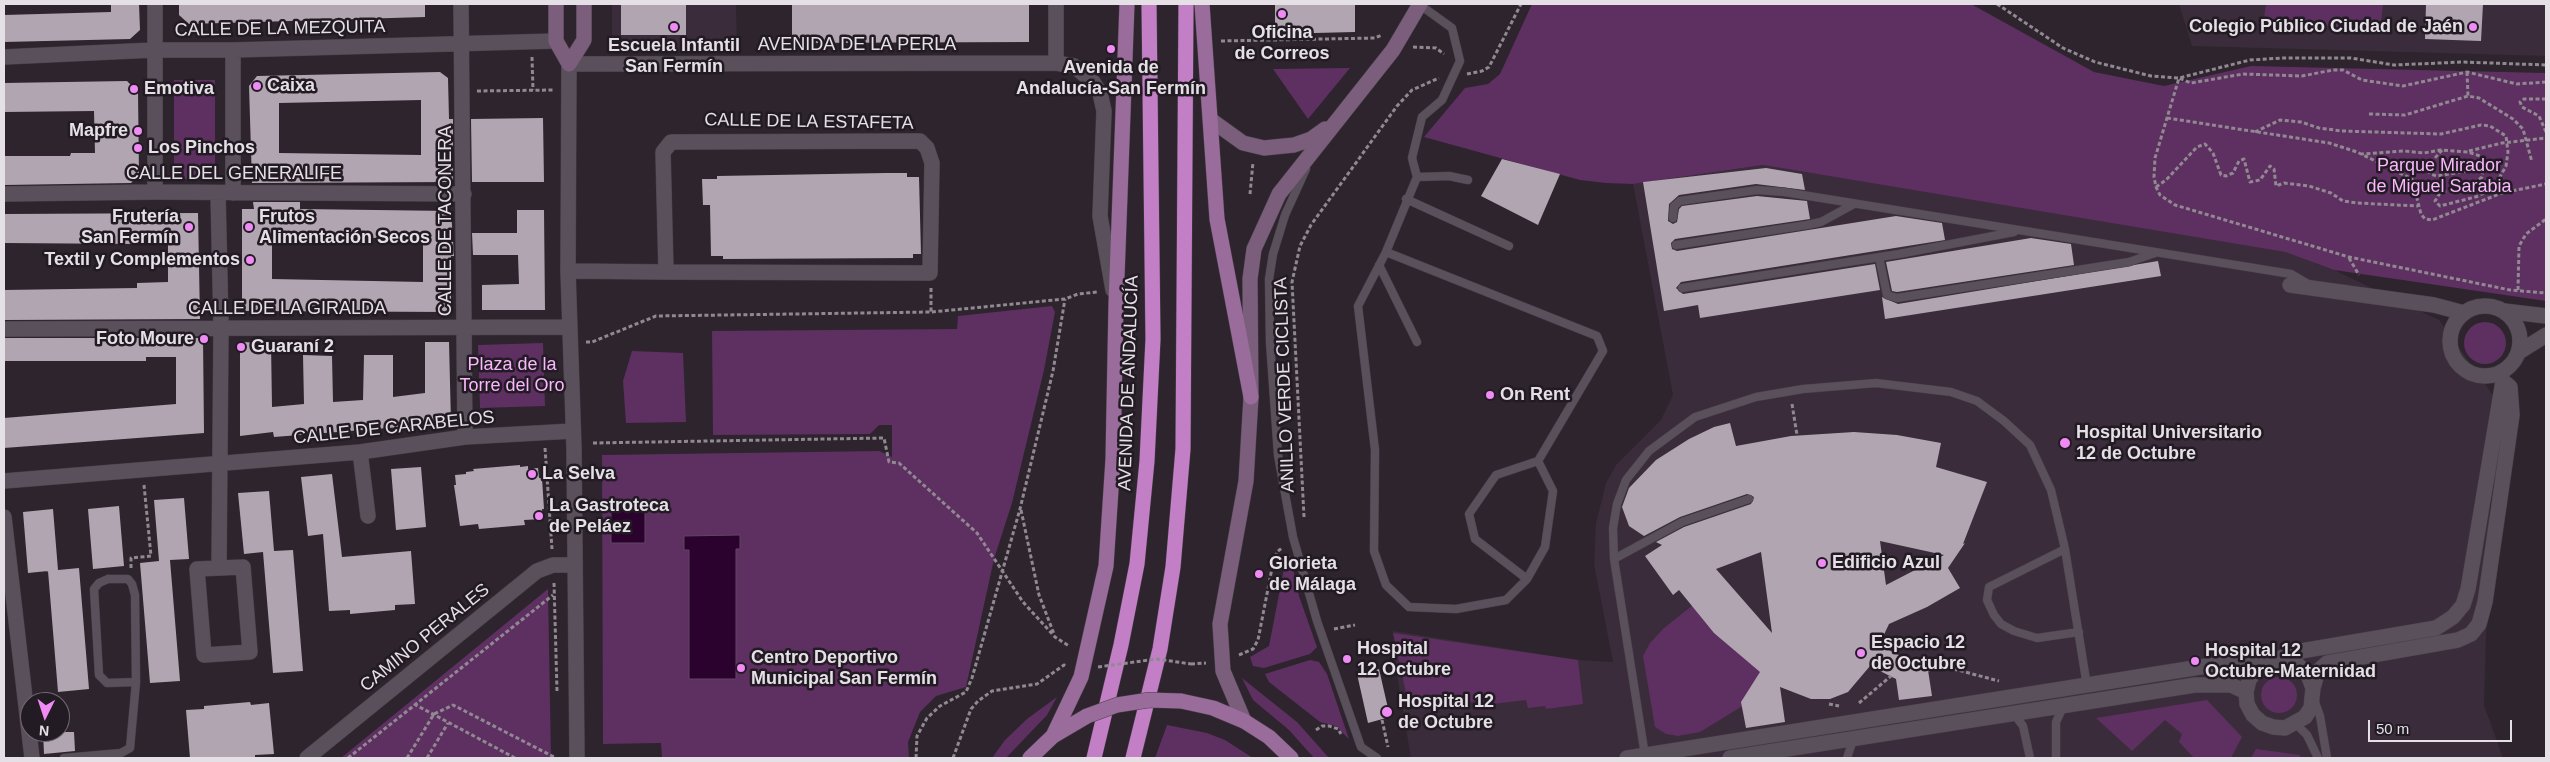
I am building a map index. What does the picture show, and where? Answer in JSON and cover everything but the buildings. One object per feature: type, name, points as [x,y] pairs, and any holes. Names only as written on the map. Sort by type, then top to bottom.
[{"type":"highway","name":"AVENIDA DE ANDALUCÍA","points":[[1094,758],[1121,645],[1137,564],[1147,461],[1153,339],[1149,4]]},
{"type":"highway","points":[[1133,758],[1162,640],[1173,568],[1183,449],[1186,4]]},
{"type":"main road","points":[[1053,736],[1081,677],[1091,642],[1106,566],[1113,459],[1116,304],[1127,4]]},
{"type":"main road","points":[[1202,4],[1217,218],[1251,397]]},
{"type":"main road","points":[[1030,758],[1053,736],[1087,716],[1117,705],[1149,700],[1181,701],[1214,708],[1244,721],[1269,737],[1291,758]]},
{"type":"street","points":[[155,4],[155,192]]},
{"type":"street","name":"CALLE DE TACONERA","points":[[461,4],[463,44],[465,437]]},
{"type":"street","points":[[556,4],[556,41],[569,64]]},
{"type":"street","points":[[577,758],[573,432],[568,271],[568,90],[569,64],[584,40],[584,4]]},
{"type":"street","points":[[1056,4],[1056,63]]},
{"type":"street","points":[[1244,721],[1223,671],[1220,624],[1246,481],[1251,397],[1249,308],[1254,249],[1279,194],[1393,50],[1420,4]]},
{"type":"street","points":[[556,41],[584,40]]},
{"type":"street","name":"CALLE DE LA MEZQUITA","points":[[4,57],[154,50],[233,50],[556,41]]},
{"type":"street","points":[[219,568],[221,326],[225,193],[233,50]]},
{"type":"street","name":"AVENIDA DE LA PERLA","points":[[569,64],[1056,63],[1074,66],[1093,82],[1104,111],[1100,216],[1116,304]]},
{"type":"street","points":[[1211,120],[1243,143],[1264,148],[1294,145],[1311,139],[1340,117]]},
{"type":"street","name":"CALLE DE LA ESTAFETA","points":[[666,272],[663,152],[671,142],[710,140],[920,141],[928,148],[932,163],[930,273]]},
{"type":"street","name":"CALLE DEL GENERALIFE","points":[[4,194],[155,192],[464,194]]},
{"type":"street","points":[[568,271],[930,273]]},
{"type":"street","points":[[2290,285],[2434,305],[2464,313]]},
{"type":"street","points":[[2502,377],[2480,377],[2460,367],[2453,357],[2450,346],[2450,333],[2456,322],[2464,313],[2484,306],[2504,311],[2546,316]]},
{"type":"street","points":[[2502,377],[2510,387],[2512,415],[2485,602],[2479,624],[2471,634],[2448,643],[2327,663],[2318,671],[2308,713],[2296,724],[2285,728],[2273,727],[2262,722],[2250,709],[2246,692],[2253,675],[2269,662],[2301,652],[2436,628],[2453,618],[2463,605],[2468,589],[2502,377],[2512,365],[2519,352],[2521,340],[2513,319],[2504,311]]},
{"type":"street","name":"CALLE DE LA GIRALDA","points":[[4,329],[221,326],[465,329],[569,327]]},
{"type":"street","points":[[2519,352],[2546,335]]},
{"type":"street","name":"CALLE DE CARABELOS","points":[[4,481],[360,452],[465,437],[573,432]]},
{"type":"street","points":[[360,452],[368,516]]},
{"type":"street","points":[[4,517],[32,758]]},
{"type":"street","name":"CAMINO PERALES","points":[[307,758],[537,572],[553,565],[575,565]]},
{"type":"street","points":[[243,567],[250,652],[204,655],[197,570],[219,568],[243,567]]},
{"type":"street","points":[[1627,758],[2232,662],[2285,661],[2298,665],[2308,675],[2314,692]]},
{"type":"street","points":[[1730,758],[2195,685],[2231,685],[2246,692]]},
{"type":"lane","points":[[1420,4],[1452,28],[1460,61],[1442,100],[1422,117],[1412,158],[1418,174],[1417,177],[1406,199],[1386,252],[1358,306],[1375,450],[1374,551],[1386,585],[1409,607],[1456,609],[1506,600],[1527,579],[1545,547],[1553,491],[1538,461]]},
{"type":"lane","points":[[1313,151],[1291,200],[1273,254],[1268,296],[1278,455],[1295,544],[1317,622],[1361,746],[1377,758]]},
{"type":"lane","points":[[1417,177],[1450,176],[1468,180]]},
{"type":"lane","points":[[1673,218],[1674,206],[1680,201],[1757,190],[1784,192],[2291,274],[2316,288]]},
{"type":"lane","points":[[1406,199],[1509,246]]},
{"type":"lane","points":[[1676,245],[1807,226],[1821,222],[1854,204]]},
{"type":"lane","points":[[1682,288],[1879,257],[2021,231]]},
{"type":"lane","points":[[1386,252],[1596,336],[1603,351],[1538,461],[1496,475],[1469,514],[1475,538],[1527,579]]},
{"type":"lane","points":[[1879,257],[1887,295],[1897,298],[2129,262],[2157,253]]},
{"type":"lane","points":[[1379,265],[1417,342]]},
{"type":"lane","points":[[1643,756],[1644,749],[1614,560],[1613,528],[1617,504],[1626,480],[1649,451],[1695,417],[1765,395],[1803,388],[1876,383],[1951,392],[1977,401],[2004,420],[2030,445],[2051,490],[2065,549],[2087,686]]},
{"type":"lane","points":[[1614,560],[1682,522],[1749,499]]},
{"type":"lane","points":[[2065,549],[1989,587],[1987,600],[1994,615],[2002,624],[2014,631],[2037,638],[2079,632]]},
{"type":"lane","points":[[64,758],[122,752],[130,748],[136,682],[135,595],[132,584],[128,579],[108,579],[99,583],[94,589],[99,675],[107,683],[136,682]]},
{"type":"lane","points":[[2314,692],[2327,758]]},
{"type":"lane","points":[[2056,758],[2056,722],[2064,705]]},
{"type":"lane","points":[[2014,714],[2023,726],[2030,758]]},
{"type":"lane","points":[[2296,724],[2307,735],[2318,758]]},
{"type":"lane","points":[[1847,758],[1853,740]]},
{"type":"path","name":"ANILLO VERDE CICLISTA","points":[[1305,520],[1292,282],[1300,246],[1311,225],[1397,106],[1412,90],[1431,80],[1452,75],[1482,72],[1489,67],[1521,4]]},
{"type":"path","points":[[1997,4],[2049,40],[2095,62],[2124,71],[2179,78],[2191,83],[2243,74],[2302,76],[2333,70],[2343,70],[2362,80],[2403,86],[2467,72],[2517,84],[2546,82]]},
{"type":"path","points":[[1213,41],[1375,38],[1383,35],[1389,37]]},
{"type":"path","points":[[532,42],[533,90]]},
{"type":"path","points":[[1409,45],[1417,49],[1430,47],[1441,50],[1452,75]]},
{"type":"path","points":[[2179,78],[2232,63],[2274,59],[2352,58],[2394,65],[2463,62],[2546,65]]},
{"type":"path","points":[[2467,72],[2468,96]]},
{"type":"path","points":[[2179,78],[2155,158],[2156,187],[2160,195],[2175,205],[2349,257],[2518,290],[2546,293]]},
{"type":"path","points":[[463,91],[568,90]]},
{"type":"path","points":[[2369,114],[2405,115],[2468,96],[2479,98],[2513,119],[2522,128],[2532,162]]},
{"type":"path","points":[[2546,99],[2524,99],[2520,102],[2522,107],[2539,116],[2546,132]]},
{"type":"path","points":[[2167,118],[2329,143],[2362,154],[2412,179],[2418,206],[2425,219],[2432,220],[2502,193],[2546,184]]},
{"type":"path","points":[[2255,132],[2264,126],[2284,120],[2342,131],[2441,134],[2481,125],[2497,130],[2506,136],[2508,142],[2506,166],[2496,184],[2479,196],[2447,204],[2436,204],[2436,197],[2440,193],[2477,181],[2482,177],[2484,165],[2480,156],[2468,152],[2443,150],[2424,153],[2404,151],[2362,154]]},
{"type":"path","points":[[2468,152],[2508,142],[2546,138]]},
{"type":"path","points":[[2156,187],[2166,180],[2197,147],[2205,144],[2212,153],[2221,175],[2226,176],[2233,173],[2239,161],[2244,159],[2250,182],[2260,180],[2270,166],[2274,169],[2276,186],[2284,183],[2309,186],[2331,193],[2344,201],[2357,203],[2418,206]]},
{"type":"path","points":[[2443,150],[2427,167],[2430,174],[2436,176],[2468,171],[2484,165]]},
{"type":"path","points":[[1250,194],[1254,154]]},
{"type":"path","points":[[2518,290],[2520,246],[2526,234],[2546,219]]},
{"type":"path","points":[[2349,257],[2359,275]]},
{"type":"path","points":[[930,273],[931,312]]},
{"type":"path","points":[[570,343],[592,342],[656,316],[931,312],[1065,299],[1078,294],[1096,292]]},
{"type":"path","points":[[916,758],[917,736],[927,718],[940,706],[966,692],[972,678],[1020,509],[1054,371],[1065,299]]},
{"type":"path","points":[[1791,400],[1797,435]]},
{"type":"path","points":[[542,433],[548,460],[558,701]]},
{"type":"path","points":[[593,444],[884,438],[889,462],[899,463],[977,533],[1023,602],[1055,637],[1069,646]]},
{"type":"path","points":[[132,584],[131,558],[151,556],[142,469]]},
{"type":"path","points":[[1020,509],[1038,595],[1055,637]]},
{"type":"path","points":[[1237,655],[1253,649],[1258,640],[1277,552],[1282,547],[1295,544]]},
{"type":"path","points":[[348,758],[554,595]]},
{"type":"path","points":[[1334,629],[1355,625]]},
{"type":"path","points":[[1098,667],[1156,659],[1191,664],[1207,663]]},
{"type":"path","points":[[952,758],[971,709],[978,701],[992,691],[1037,684],[1064,665],[1069,666]]},
{"type":"path","points":[[1928,670],[1946,667],[2006,684]]},
{"type":"path","points":[[1855,705],[1891,676]]},
{"type":"path","points":[[414,704],[515,758]]},
{"type":"path","points":[[1829,704],[1848,707]]},
{"type":"path","points":[[407,758],[434,714],[453,705],[556,758]]},
{"type":"path","points":[[1382,720],[1388,747]]},
{"type":"path","points":[[427,758],[448,722]]},
{"type":"path","points":[[1316,730],[1322,726],[1329,726],[1338,730],[1342,736]]},
{"type":"shaded area","name":"Escuela Infantil San Fermín","points":[[612,4],[736,4],[737,51],[612,51]]},
{"type":"shaded area","points":[[2179,4],[2546,4],[2546,56],[2192,46]]},
{"type":"shaded area","name":"Hospital Universitario 12 de Octubre","points":[[1763,165],[2285,252],[2334,270],[2439,320],[2493,395],[2484,705],[2503,758],[1411,758],[1396,669],[1393,631],[1578,660],[1613,662],[1594,564],[1596,523],[1606,483],[1616,465],[1661,420],[1673,395],[1633,184]]},
{"type":"shaded area","points":[[611,509],[645,509],[645,543],[611,543]]},
{"type":"shaded area","points":[[740,535],[740,549],[736,549],[736,679],[689,679],[689,550],[684,550],[684,536]]},
{"type":"green space","name":"Parque Mirador de Miguel Sarabia","points":[[1532,4],[1971,4],[2094,72],[2164,86],[2251,66],[2546,73],[2546,301],[2334,270],[2285,252],[1763,165],[1633,184],[1606,183],[1580,180],[1424,137],[1465,88],[1488,84],[1500,74]]},
{"type":"green space","points":[[2266,4],[2383,4],[2380,33],[2264,18]]},
{"type":"green space","points":[[1350,68],[1308,119],[1273,69]]},
{"type":"green space","points":[[174,80],[215,80],[215,179],[174,179]]},
{"type":"green space","points":[[1052,306],[1055,312],[1044,370],[1012,503],[994,559],[966,687],[936,696],[920,712],[908,742],[909,758],[662,758],[661,743],[603,744],[602,455],[879,451],[892,457],[892,425],[879,425],[870,434],[713,435],[712,331],[957,329],[958,316]]},
{"type":"green space","points":[[2485,322],[2500,328],[2506,343],[2500,358],[2485,364],[2470,358],[2464,343],[2470,328]]},
{"type":"green space","name":"Plaza de la Torre del Oro","points":[[543,343],[545,406],[480,408],[478,345]]},
{"type":"green space","points":[[632,351],[683,353],[686,422],[626,423],[623,381]]},
{"type":"green space","points":[[1290,555],[1299,596],[1317,647],[1310,654],[1264,668],[1253,666],[1250,657],[1269,646],[1286,558]]},
{"type":"green space","points":[[548,589],[551,758],[341,758]]},
{"type":"green space","points":[[1704,596],[1773,664],[1749,702],[1700,732],[1678,736],[1666,734],[1655,727],[1643,656],[1650,643],[1663,629]]},
{"type":"green space","points":[[1393,633],[1578,660],[1583,704],[1546,709],[1545,706],[1528,708],[1526,700],[1493,704],[1492,699],[1423,709],[1423,705],[1409,707]]},
{"type":"green space","points":[[1310,660],[1319,662],[1327,674],[1349,739],[1336,726],[1320,722],[1269,682],[1265,674]]},
{"type":"green space","points":[[2279,677],[2286,678],[2292,682],[2296,688],[2296,702],[2292,708],[2286,712],[2279,713],[2272,712],[2266,708],[2262,702],[2261,695],[2262,688],[2266,682],[2272,678]]},
{"type":"green space","points":[[1242,678],[1297,722],[1329,758],[1314,758],[1289,730],[1253,700]]},
{"type":"green space","points":[[1057,697],[1047,715],[1006,758],[992,758],[1005,740],[1027,719]]},
{"type":"green space","points":[[2207,700],[2242,737],[2231,758],[2194,758],[2179,742],[2182,734],[2165,720],[2132,751],[2096,718]]},
{"type":"green space","points":[[1167,725],[1207,733],[1225,740],[1253,758],[1155,758]]},
{"type":"green space","points":[[2256,749],[2300,755],[2300,758],[2251,758]]},
{"type":"place","name":"Oficina de Correos","points":[[1282,14]]},
{"type":"place","name":"Escuela Infantil San Fermín","points":[[674,27]]},
{"type":"place","name":"Colegio Público Ciudad de Jaén","points":[[2473,27]]},
{"type":"place","name":"Avenida de Andalucía-San Fermín","points":[[1111,49]]},
{"type":"place","name":"Caixa","points":[[257,86]]},
{"type":"place","name":"Emotiva","points":[[134,89]]},
{"type":"place","name":"Mapfre","points":[[138,131]]},
{"type":"place","name":"Los Pinchos","points":[[138,148]]},
{"type":"place","name":"Frutería San Fermín","points":[[189,227]]},
{"type":"place","name":"Frutos Alimentación Secos","points":[[249,227]]},
{"type":"place","name":"Textil y Complementos","points":[[250,260]]},
{"type":"place","name":"Foto Moure","points":[[204,339]]},
{"type":"place","name":"Guaraní 2","points":[[241,347]]},
{"type":"place","name":"On Rent","points":[[1490,395]]},
{"type":"place","name":"Hospital Universitario 12 de Octubre","points":[[2065,443]]},
{"type":"place","name":"La Selva","points":[[532,474]]},
{"type":"place","name":"La Gastroteca de Peláez","points":[[539,516]]},
{"type":"place","name":"Edificio Azul","points":[[1822,563]]},
{"type":"place","name":"Glorieta de Málaga","points":[[1259,574]]},
{"type":"place","name":"Espacio 12 de Octubre","points":[[1861,653]]},
{"type":"place","name":"Hospital 12 Octubre","points":[[1347,659]]},
{"type":"place","name":"Hospital 12 Octubre-Maternidad","points":[[2195,661]]},
{"type":"place","name":"Centro Deportivo Municipal San Fermín","points":[[741,668]]},
{"type":"place","name":"Hospital 12 de Octubre","points":[[1387,712]]}]
